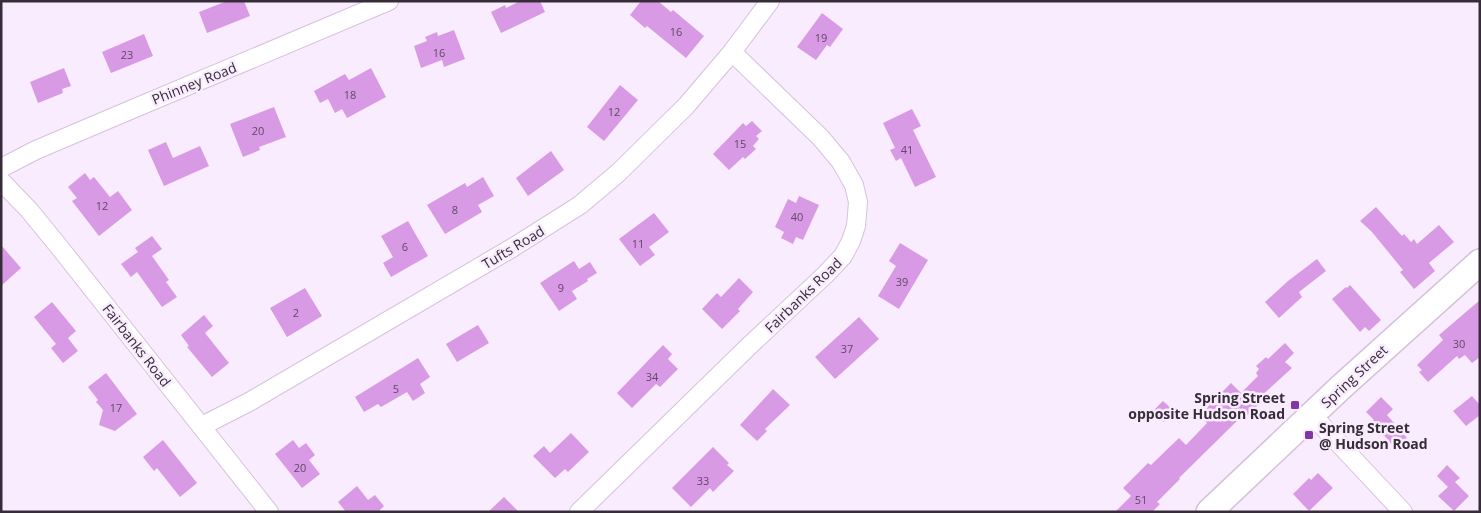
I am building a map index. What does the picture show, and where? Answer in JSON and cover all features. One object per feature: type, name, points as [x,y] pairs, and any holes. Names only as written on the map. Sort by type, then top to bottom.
[{"type":"main road","name":"Spring Street","points":[[1209,512],[1480,262]]},
{"type":"street","name":"Phinney Road","points":[[1,168],[36,150],[109,118],[389,1]]},
{"type":"street","name":"Tufts Road","points":[[202,426],[248,402],[512,248],[580,205],[618,173],[686,106],[732,52],[770,1]]},
{"type":"street","name":"Fairbanks Road","points":[[579,512],[825,275],[843,256],[856,226],[858,202],[854,185],[841,162],[820,138],[732,52]]},
{"type":"street","name":"Fairbanks Road","points":[[1,181],[48,233],[269,512]]},
{"type":"street","points":[[1312,415],[1403,512]]},
{"type":"building","points":[[227,1],[244,1],[250,16],[207,33],[199,12]]},
{"type":"building","points":[[520,1],[540,1],[545,12],[501,33],[491,12],[505,5],[506,8]]},
{"type":"building","points":[[641,1],[658,1],[671,12],[673,10],[704,36],[686,58],[647,26],[645,28],[630,15]]},
{"type":"building","points":[[822,13],[843,29],[830,47],[827,45],[816,60],[797,47]]},
{"type":"building","points":[[454,30],[465,59],[444,67],[442,60],[421,68],[414,46],[427,41],[425,37],[437,32],[438,36]]},
{"type":"building","points":[[144,34],[153,56],[111,73],[102,52]]},
{"type":"building","points":[[64,68],[71,86],[62,89],[63,93],[38,103],[30,82]]},
{"type":"building","points":[[371,68],[386,97],[347,118],[342,109],[335,113],[328,99],[320,103],[314,91],[345,74],[349,80]]},
{"type":"building","points":[[620,85],[638,100],[604,141],[587,127]]},
{"type":"building","points":[[274,107],[286,137],[259,147],[260,150],[243,157],[230,124]]},
{"type":"building","points":[[912,109],[921,126],[913,130],[936,177],[915,187],[901,158],[896,161],[890,150],[895,148],[883,123]]},
{"type":"building","points":[[752,121],[762,131],[756,136],[759,139],[753,146],[756,149],[745,159],[743,157],[729,170],[713,154],[743,123],[746,126]]},
{"type":"building","points":[[166,142],[173,158],[200,146],[209,166],[164,186],[148,150]]},
{"type":"building","points":[[551,151],[564,170],[528,196],[516,178]]},
{"type":"building","points":[[85,173],[90,180],[94,177],[110,197],[118,191],[132,210],[99,236],[72,201],[77,198],[68,187]]},
{"type":"building","points":[[483,177],[494,196],[478,205],[482,212],[445,234],[427,205],[465,183],[467,187]]},
{"type":"building","points":[[799,196],[819,205],[803,240],[796,237],[793,244],[781,238],[784,232],[775,227],[788,199],[796,203]]},
{"type":"building","points":[[1376,207],[1402,236],[1404,234],[1411,242],[1414,239],[1417,244],[1439,225],[1454,242],[1429,263],[1435,271],[1414,289],[1400,272],[1403,270],[1372,232],[1360,221]]},
{"type":"building","points":[[654,213],[669,232],[649,247],[655,255],[640,266],[619,239]]},
{"type":"building","points":[[408,221],[428,256],[391,277],[383,263],[393,257],[381,236]]},
{"type":"building","points":[[152,236],[162,249],[152,256],[169,280],[166,282],[177,297],[162,307],[137,272],[131,277],[121,264],[138,252],[135,248]]},
{"type":"building","points":[[900,243],[928,260],[899,309],[878,296],[896,266],[889,261]]},
{"type":"building","points":[[1,245],[21,268],[1,286]]},
{"type":"building","points":[[1317,259],[1326,271],[1299,292],[1302,297],[1279,318],[1265,302],[1288,281]]},
{"type":"building","points":[[574,261],[579,269],[590,262],[597,273],[572,291],[577,299],[559,311],[540,283]]},
{"type":"building","points":[[739,278],[753,292],[738,309],[740,311],[722,329],[702,309],[717,293],[721,297]]},
{"type":"building","points":[[1350,285],[1381,320],[1369,331],[1365,327],[1360,332],[1332,299]]},
{"type":"building","points":[[305,288],[322,316],[287,337],[270,308]]},
{"type":"building","points":[[1480,300],[1480,357],[1472,363],[1465,355],[1459,359],[1457,356],[1428,382],[1419,372],[1422,370],[1417,365],[1443,340],[1439,335]]},
{"type":"building","points":[[52,302],[76,331],[68,338],[78,351],[63,363],[51,348],[56,344],[34,317]]},
{"type":"building","points":[[204,315],[213,326],[205,333],[229,363],[212,377],[187,347],[189,346],[181,335]]},
{"type":"building","points":[[859,317],[879,339],[835,379],[815,357]]},
{"type":"building","points":[[478,325],[489,343],[457,362],[446,344]]},
{"type":"building","points":[[1285,343],[1294,353],[1285,362],[1292,368],[1260,397],[1263,400],[1244,419],[1242,416],[1179,478],[1157,502],[1160,504],[1152,512],[1115,512],[1131,496],[1123,488],[1148,463],[1151,465],[1179,438],[1186,445],[1207,423],[1199,416],[1231,383],[1241,393],[1258,376],[1256,373],[1259,369],[1256,366],[1266,357],[1268,359]]},
{"type":"building","points":[[663,345],[672,354],[668,359],[678,369],[660,387],[656,384],[632,408],[617,393]]},
{"type":"building","points":[[418,358],[430,377],[420,384],[425,393],[413,401],[407,392],[381,407],[378,404],[364,412],[355,397]]},
{"type":"building","points":[[106,373],[137,414],[115,431],[99,425],[103,410],[88,387]]},
{"type":"building","points":[[773,389],[790,405],[765,429],[767,431],[757,441],[740,425]]},
{"type":"building","points":[[1472,396],[1480,405],[1480,415],[1466,426],[1453,411]]},
{"type":"building","points":[[1381,397],[1393,409],[1387,415],[1407,438],[1396,449],[1372,422],[1374,420],[1366,412]]},
{"type":"building","points":[[1163,401],[1175,412],[1164,422],[1153,411]]},
{"type":"building","points":[[571,433],[589,452],[568,472],[565,469],[555,478],[533,456],[544,446],[550,453]]},
{"type":"building","points":[[163,440],[197,483],[180,497],[157,468],[154,471],[143,457]]},
{"type":"building","points":[[293,440],[299,448],[306,443],[315,455],[309,460],[320,474],[302,488],[275,454]]},
{"type":"building","points":[[713,447],[729,463],[727,465],[734,471],[713,492],[710,488],[691,507],[672,488]]},
{"type":"building","points":[[1447,465],[1460,478],[1455,482],[1469,496],[1454,511],[1438,496],[1448,487],[1437,476]]},
{"type":"building","points":[[1318,473],[1333,488],[1309,511],[1293,494],[1309,478],[1311,480]]},
{"type":"building","points":[[357,486],[368,500],[375,495],[384,506],[378,512],[346,512],[338,502]]},
{"type":"building","points":[[504,497],[519,512],[488,512]]},
{"type":"place","name":"Spring Street opposite Hudson Road","points":[[1295,405]]},
{"type":"place","name":"Spring Street @ Hudson Road","points":[[1309,435]]}]
